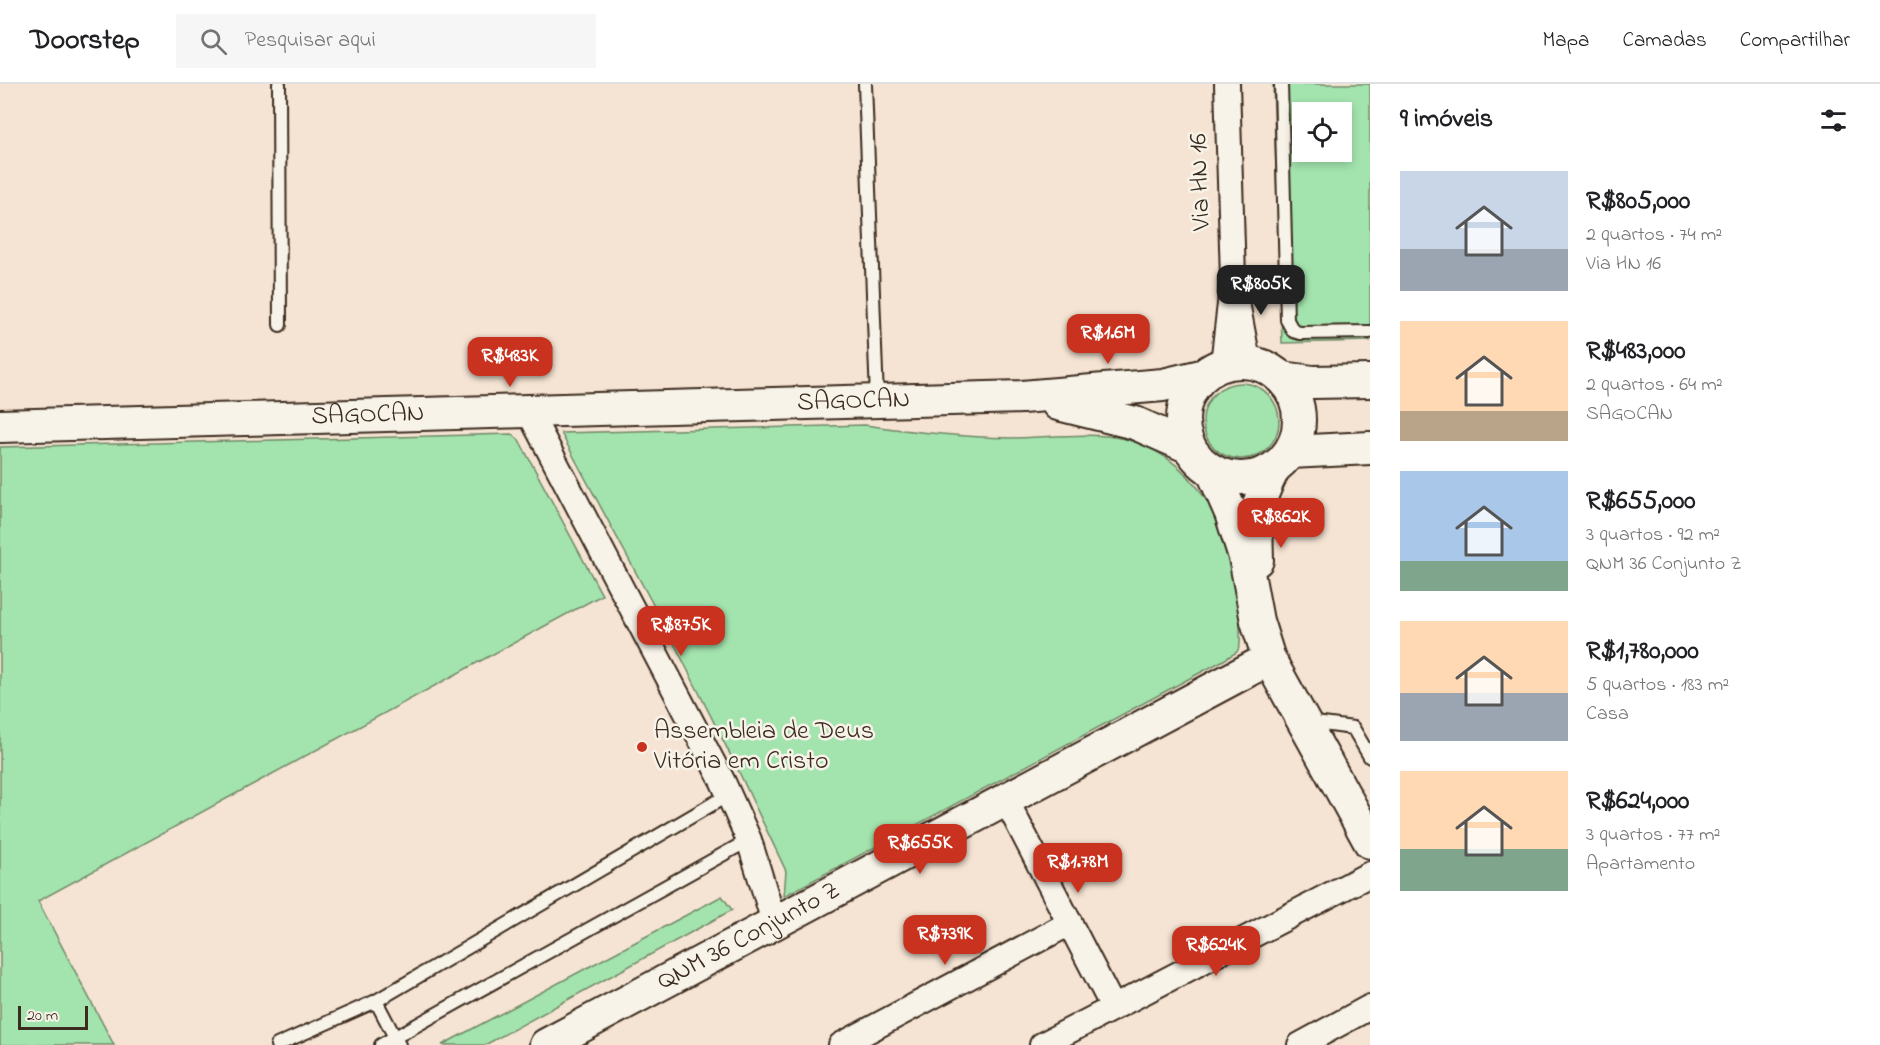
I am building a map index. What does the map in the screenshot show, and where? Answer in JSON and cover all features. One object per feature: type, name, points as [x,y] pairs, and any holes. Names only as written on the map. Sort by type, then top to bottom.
[{"type":"street","name":"Via HN 16","points":[[1224,367],[1233,278],[1227,84]]},
{"type":"street","name":"SAGOCAN","points":[[0,426],[1022,397],[1163,385],[1224,367]]},
{"type":"street","points":[[1257,621],[1255,525],[1259,496],[1282,461],[1297,436],[1299,419],[1297,402],[1281,378],[1268,368],[1224,367],[1187,396],[1182,421],[1187,446],[1202,465],[1224,477],[1250,479],[1282,461],[1370,448]]},
{"type":"street","points":[[1281,378],[1313,382],[1370,381]]},
{"type":"street","name":"SAGOCAN","points":[[1022,397],[1108,414],[1187,446]]},
{"type":"street","points":[[529,412],[728,795],[749,840],[775,925]]},
{"type":"street","points":[[1213,472],[1231,513],[1245,557],[1257,621],[1269,659],[1370,842]]},
{"type":"street","name":"QNM 36 Conjunto Z","points":[[546,1045],[775,925],[1269,659]]},
{"type":"street","points":[[1006,800],[1113,1007]]},
{"type":"street","points":[[1042,1045],[1370,874]]},
{"type":"street","points":[[841,1045],[1070,923]]},
{"type":"street","points":[[1300,1045],[1370,1007]]},
{"type":"lane","points":[[279,84],[280,325]]},
{"type":"lane","points":[[866,84],[877,401]]},
{"type":"lane","points":[[1281,84],[1287,320],[1293,331],[1300,333],[1370,332]]},
{"type":"lane","points":[[1304,722],[1353,728],[1370,757]]},
{"type":"lane","points":[[277,1045],[376,1001],[728,795]]},
{"type":"lane","points":[[381,1045],[396,1041],[749,840]]},
{"type":"lane","points":[[376,1001],[396,1041]]},
{"type":"green space","points":[[1273,84],[1370,84],[1370,341],[1282,343]]},
{"type":"green space","points":[[1241,383],[1255,386],[1268,394],[1276,407],[1279,421],[1276,435],[1268,448],[1255,456],[1241,459],[1227,456],[1214,448],[1206,435],[1203,421],[1206,407],[1214,394],[1227,386]]},
{"type":"green space","points":[[865,425],[937,434],[992,437],[1099,435],[1125,439],[1156,451],[1181,470],[1201,493],[1217,520],[1236,581],[1240,645],[1237,652],[1222,661],[784,896],[786,871],[739,772],[678,651],[561,433]]},
{"type":"green space","points":[[512,434],[519,440],[602,595],[38,901],[114,1045],[0,1045],[0,447]]},
{"type":"green space","points":[[722,896],[732,910],[485,1045],[442,1045]]},
{"type":"place","name":"Assembleia de Deus Vitória em Cristo","points":[[642,747]]}]
